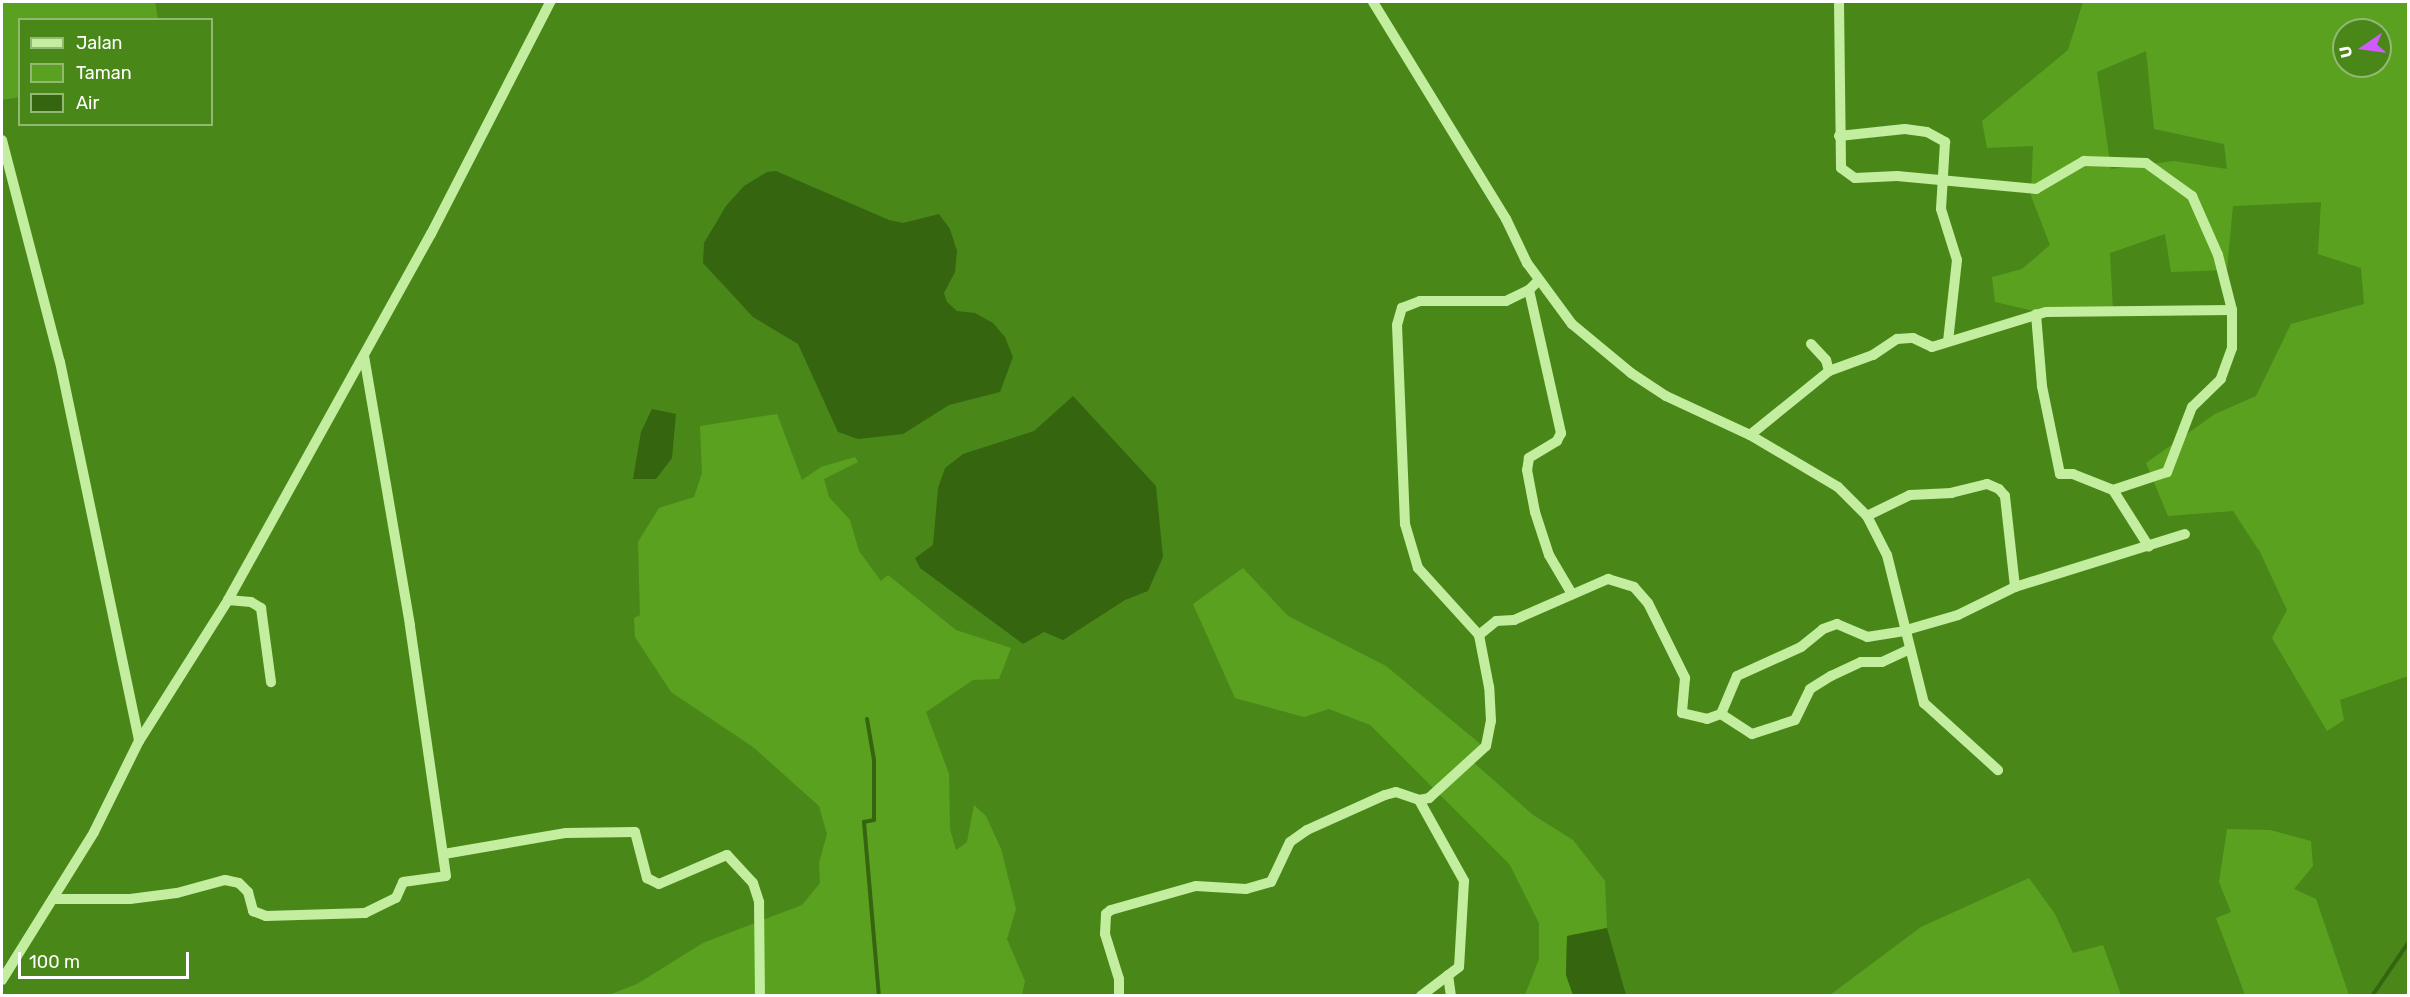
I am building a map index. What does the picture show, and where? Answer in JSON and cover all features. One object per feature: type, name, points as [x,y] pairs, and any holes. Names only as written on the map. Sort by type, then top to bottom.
[{"type":"street","points":[[2,980],[94,832],[139,741],[228,600],[431,234],[550,2]]},
{"type":"street","points":[[1373,2],[1506,219],[1539,280],[1572,324],[1631,373],[1666,396],[1750,435],[1838,487],[1867,516],[1887,555],[1903,631],[1924,703],[1998,770]]},
{"type":"street","points":[[1839,2],[1840,168],[1855,178],[1943,179],[2036,189],[2084,161],[2146,162],[2192,196],[2218,255],[2232,310],[2232,348],[2221,379],[2192,407],[2167,472],[2114,490]]},
{"type":"street","points":[[1839,136],[1905,129],[1927,132],[1945,142],[1941,209],[1957,260],[1948,341]]},
{"type":"street","points":[[2,140],[60,362],[139,741]]},
{"type":"street","points":[[1119,996],[1119,979],[1105,934],[1106,914],[1111,910],[1196,886],[1246,889],[1271,882],[1290,842],[1306,830],[1396,792],[1419,800],[1429,798],[1486,746],[1491,720],[1489,687],[1479,635],[1418,568],[1405,524],[1397,325],[1402,308],[1420,301],[1506,301],[1529,290],[1539,280]]},
{"type":"street","points":[[1529,290],[1561,433],[1557,441],[1529,458],[1527,470],[1535,512],[1549,555],[1572,594]]},
{"type":"street","points":[[1750,435],[1829,371],[1872,355],[1897,339],[1914,338],[1932,347],[2036,314],[2066,309],[2232,310]]},
{"type":"street","points":[[2036,314],[2042,386],[2060,474],[2073,474],[2114,490],[2149,547]]},
{"type":"street","points":[[1811,344],[1826,360],[1829,371]]},
{"type":"street","points":[[53,899],[130,899],[177,893],[225,880],[239,883],[248,892],[253,911],[266,916],[365,913],[396,898],[403,882],[446,876],[410,625],[364,356]]},
{"type":"street","points":[[1867,516],[1910,495],[1952,493],[1987,484],[1999,489],[2005,496],[2015,586]]},
{"type":"street","points":[[1479,635],[1496,621],[1514,620],[1608,579],[1634,587],[1648,603],[1685,678],[1682,713],[1707,719],[1721,714],[1737,676],[1801,647],[1823,628],[1837,624],[1867,638],[1903,631],[1958,615],[2015,586],[2149,547],[2185,534]]},
{"type":"street","points":[[228,600],[251,602],[261,608],[271,682]]},
{"type":"street","points":[[1721,714],[1752,734],[1795,720],[1810,689],[1861,662],[1882,662],[1908,650]]},
{"type":"street","points":[[1419,800],[1464,881],[1459,967],[1421,996]]},
{"type":"street","points":[[444,854],[566,833],[635,832],[647,878],[659,884],[727,855],[748,876],[759,902],[760,996]]},
{"type":"street","points":[[1448,975],[1451,996]]},
{"type":"green space","points":[[2,2],[155,2],[158,18],[18,18],[18,97],[2,100]]},
{"type":"green space","points":[[2083,2],[2408,2],[2408,676],[2340,700],[2344,720],[2327,731],[2272,638],[2287,610],[2260,552],[2233,511],[2168,516],[2146,463],[2215,414],[2256,396],[2291,324],[2364,304],[2361,268],[2318,254],[2321,202],[2233,206],[2227,270],[2171,272],[2165,234],[2110,253],[2113,311],[2056,316],[1995,302],[1992,277],[2022,269],[2050,245],[2031,196],[2033,146],[1987,148],[1982,121],[2068,50]],"holes":[[[2146,51],[2154,129],[2224,144],[2227,169],[2174,161],[2111,169],[2097,72]]]},
{"type":"green space","points":[[777,414],[802,480],[821,467],[855,457],[858,462],[824,479],[829,497],[850,520],[859,551],[881,581],[888,575],[956,630],[1011,648],[999,679],[973,680],[926,712],[949,774],[950,829],[956,850],[967,842],[974,805],[986,816],[1001,849],[1016,909],[1007,939],[1025,981],[1022,995],[606,996],[637,984],[703,943],[802,905],[820,883],[819,863],[827,834],[819,806],[753,747],[671,692],[635,637],[634,618],[640,615],[638,542],[659,508],[694,497],[702,473],[700,426]]},
{"type":"green space","points":[[1243,568],[1288,616],[1386,666],[1484,747],[1472,761],[1533,815],[1573,840],[1605,881],[1607,928],[1567,936],[1566,975],[1573,995],[1525,995],[1539,959],[1539,923],[1510,865],[1370,725],[1329,709],[1304,717],[1235,698],[1193,604]]},
{"type":"green space","points":[[2227,829],[2270,830],[2311,841],[2313,866],[2294,889],[2316,899],[2349,995],[2245,995],[2216,918],[2231,912],[2219,882]]},
{"type":"green space","points":[[2029,878],[2055,914],[2073,953],[2103,945],[2121,995],[1830,995],[1921,927]]},
{"type":"water","points":[[776,171],[889,220],[903,223],[939,214],[950,229],[957,251],[955,272],[944,293],[947,302],[957,311],[975,313],[993,323],[1005,337],[1013,357],[1000,392],[949,405],[903,434],[858,439],[838,432],[798,344],[753,317],[703,263],[704,243],[726,206],[744,186],[767,172]]},
{"type":"water","points":[[1073,396],[1156,486],[1163,557],[1148,591],[1125,600],[1063,640],[1044,632],[1023,644],[920,568],[915,558],[933,545],[938,488],[945,468],[963,454],[1034,431]]},
{"type":"water","points":[[652,409],[676,414],[672,458],[656,479],[633,479],[641,432]]},
{"type":"water","points":[[1607,928],[1626,995],[1573,995],[1566,975],[1567,936]]},
{"type":"waterway","points":[[867,719],[874,760],[874,820],[864,822],[879,996]]},
{"type":"waterway","points":[[2372,996],[2408,943]]}]
